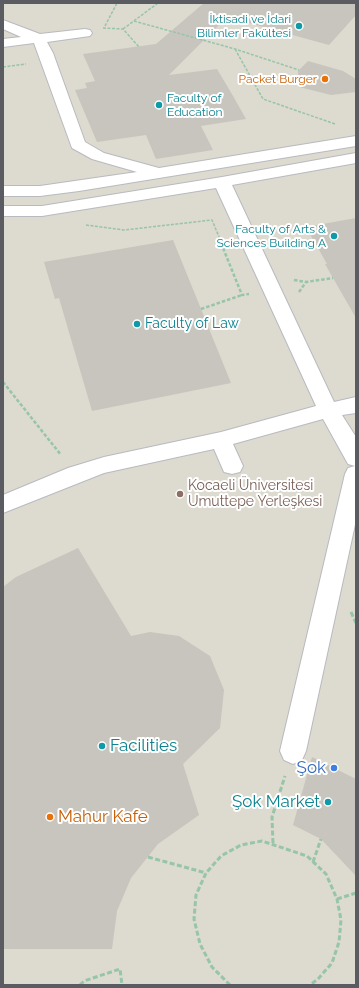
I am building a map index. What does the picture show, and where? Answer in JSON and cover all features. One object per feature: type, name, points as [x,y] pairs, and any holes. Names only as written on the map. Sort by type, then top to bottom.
[{"type":"lane","points":[[3,24],[39,39],[46,52],[78,145],[98,156],[162,173]]},
{"type":"lane","points":[[3,43],[85,32]]},
{"type":"lane","points":[[3,192],[40,191],[162,173],[356,141]]},
{"type":"lane","points":[[3,211],[46,210],[222,182],[356,158]]},
{"type":"lane","points":[[222,182],[328,410],[354,452],[356,458]]},
{"type":"lane","points":[[6,499],[104,465],[221,440],[306,415],[356,405]]},
{"type":"lane","points":[[221,440],[232,466]]},
{"type":"lane","points":[[293,751],[333,569],[356,474]]},
{"type":"path","points":[[104,28],[117,3]]},
{"type":"path","points":[[85,32],[104,28],[123,29],[158,3]]},
{"type":"path","points":[[134,21],[235,49],[299,70]]},
{"type":"path","points":[[123,29],[139,47]]},
{"type":"path","points":[[235,49],[263,99],[342,126]]},
{"type":"path","points":[[46,210],[87,226],[124,230],[212,220],[242,296]]},
{"type":"path","points":[[264,272],[306,282],[333,278]]},
{"type":"path","points":[[201,309],[242,296],[272,290]]},
{"type":"path","points":[[3,382],[76,474]]},
{"type":"path","points":[[273,843],[272,817],[293,751]]},
{"type":"path","points":[[313,862],[321,839]]},
{"type":"path","points":[[230,985],[212,967],[200,944],[194,919],[196,895],[206,873],[221,856],[240,845],[262,841],[273,843],[307,856],[326,874],[337,899],[341,920],[339,942],[332,963],[318,979],[310,985]]},
{"type":"path","points":[[148,857],[206,873]]},
{"type":"path","points":[[337,899],[356,893]]},
{"type":"path","points":[[80,985],[84,981],[120,969],[122,985]]},
{"type":"shaded area","name":"Kocaeli Üniversitesi Umuttepe Yerleşkesi","points":[[3,3],[356,3],[356,985],[3,985]]},
{"type":"building","name":"Faculty of Education","points":[[204,3],[356,3],[356,15],[329,45],[227,17],[169,75],[217,69],[233,96],[246,119],[201,126],[213,150],[156,159],[146,135],[97,142],[75,90],[87,88],[85,83],[95,81],[83,54],[156,44]]},
{"type":"building","name":"Packet Burger","points":[[308,61],[343,71],[356,79],[356,92],[331,95],[299,87],[298,71]]},
{"type":"building","points":[[356,218],[356,318],[306,227]]},
{"type":"building","name":"Faculty of Law","points":[[173,240],[231,383],[92,411],[59,298],[55,299],[44,262]]},
{"type":"building","name":"Facilities","points":[[78,548],[131,636],[150,632],[179,636],[210,656],[224,690],[220,728],[183,764],[199,815],[158,844],[131,878],[117,911],[112,949],[3,949],[3,587],[16,577]]},
{"type":"building","name":"Şok Market","points":[[312,757],[356,779],[356,876],[321,839],[293,825]]},
{"type":"place","name":"İktisadi ve İdari Bilimler Fakültesi","points":[[299,26]]},
{"type":"place","name":"Packet Burger","points":[[325,79]]},
{"type":"place","name":"Faculty of Education","points":[[159,105]]},
{"type":"place","name":"Faculty of Arts & Sciences Building A","points":[[334,236]]},
{"type":"place","name":"Faculty of Law","points":[[137,324]]},
{"type":"place","name":"Kocaeli Üniversitesi Umuttepe Yerleşkesi","points":[[180,494]]},
{"type":"place","name":"Facilities","points":[[102,746]]},
{"type":"place","name":"Şok","points":[[334,768]]},
{"type":"place","name":"Şok Market","points":[[328,802]]},
{"type":"place","name":"Mahur Kafe","points":[[50,817]]}]
